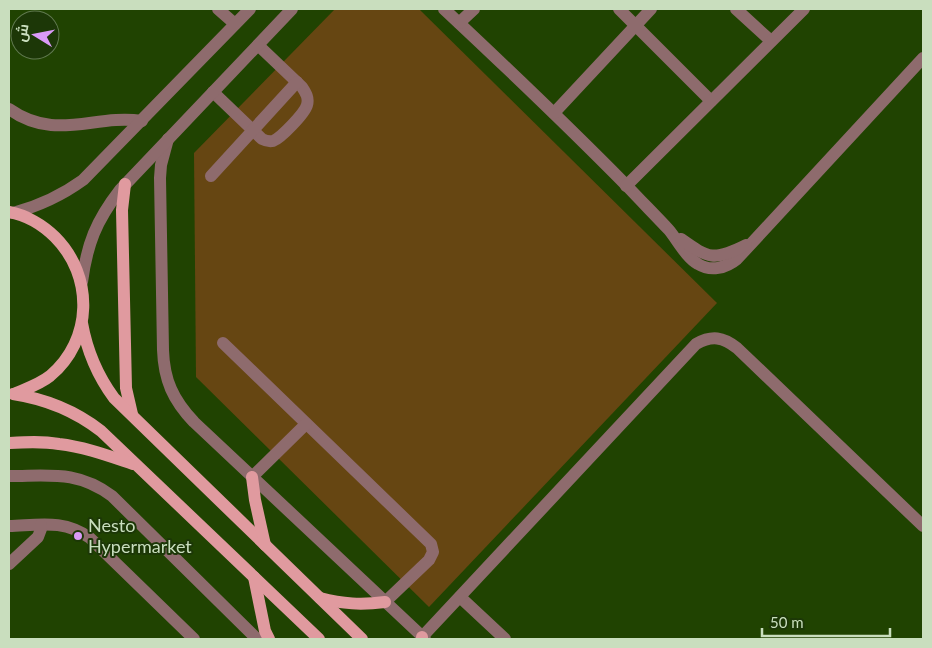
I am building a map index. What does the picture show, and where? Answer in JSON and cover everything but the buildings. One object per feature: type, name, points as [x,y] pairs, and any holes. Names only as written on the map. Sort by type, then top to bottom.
[{"type":"main road","points":[[125,184],[122,210],[126,388],[133,417]]},
{"type":"main road","points":[[11,213],[38,223],[64,245],[75,263],[82,282],[84,303],[82,323],[75,343],[64,361],[50,376],[32,387],[11,394]]},
{"type":"main road","points":[[82,323],[88,350],[99,375],[114,398],[362,639]]},
{"type":"main road","points":[[11,394],[45,400],[74,412],[101,430],[319,639]]},
{"type":"main road","points":[[9,443],[40,442],[76,446],[139,466]]},
{"type":"main road","points":[[252,477],[256,508],[265,545]]},
{"type":"main road","points":[[254,577],[265,631],[269,639]]},
{"type":"main road","points":[[320,598],[352,604],[385,602]]},
{"type":"street","points":[[218,9],[235,24]]},
{"type":"street","points":[[11,213],[43,204],[57,197],[70,190],[94,170],[250,9]]},
{"type":"street","points":[[82,282],[93,233],[109,203],[292,9]]},
{"type":"street","points":[[444,9],[554,112],[669,230],[694,261],[700,266],[716,269],[723,268],[737,260],[923,58]]},
{"type":"street","points":[[459,23],[474,9]]},
{"type":"street","points":[[619,9],[711,101]]},
{"type":"street","points":[[554,112],[651,9]]},
{"type":"street","points":[[736,9],[771,41]]},
{"type":"street","points":[[626,186],[804,9]]},
{"type":"street","points":[[212,92],[262,139],[270,141],[279,138],[305,110],[307,98],[297,82],[258,44]]},
{"type":"street","points":[[211,176],[297,82]]},
{"type":"street","points":[[9,109],[34,122],[60,126],[121,120],[142,121]]},
{"type":"street","points":[[168,139],[162,158],[160,178],[163,363],[175,399],[194,422],[423,638],[696,344],[704,339],[713,338],[730,342],[923,526]]},
{"type":"street","points":[[223,343],[428,540],[433,548],[429,560],[385,602]]},
{"type":"street","points":[[252,477],[306,424]]},
{"type":"street","points":[[9,476],[70,476],[92,483],[103,489],[257,639]]},
{"type":"street","points":[[9,526],[50,524],[66,526],[83,533],[194,639]]},
{"type":"street","points":[[9,564],[38,536],[41,525]]},
{"type":"street","points":[[460,597],[504,639]]},
{"type":"shaded area","points":[[335,9],[419,9],[717,303],[429,607],[196,377],[194,153]]},
{"type":"place","name":"Nesto Hypermarket","points":[[78,536]]}]
